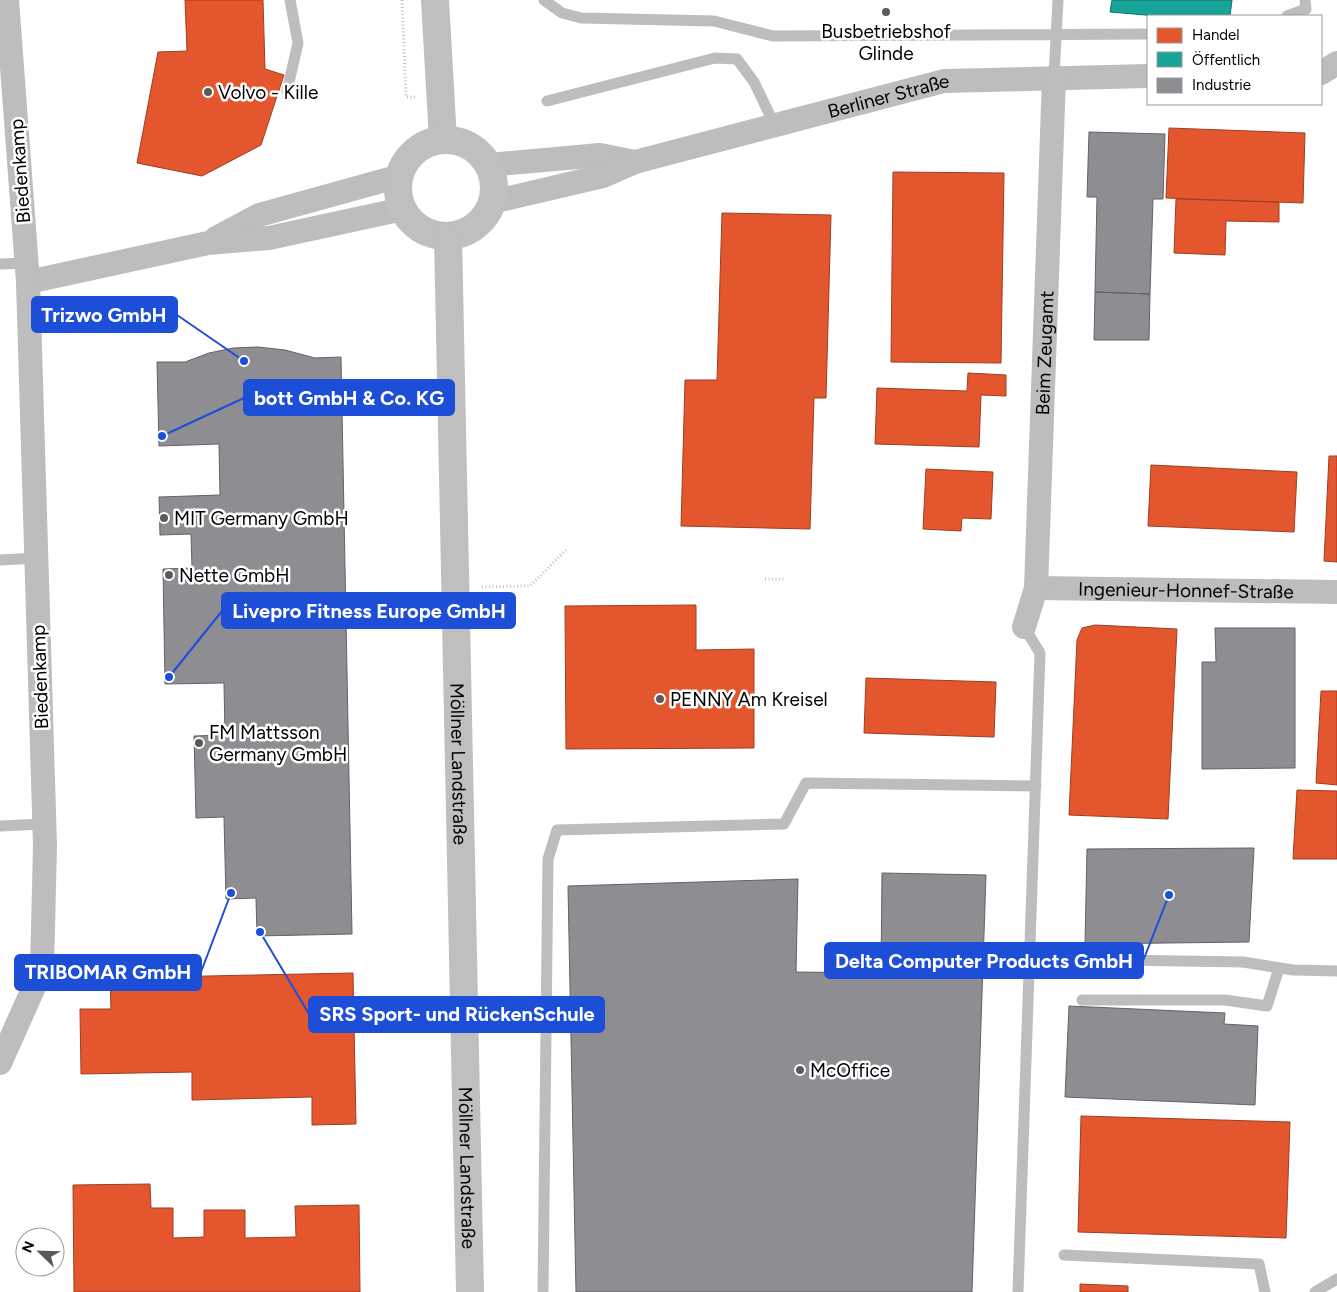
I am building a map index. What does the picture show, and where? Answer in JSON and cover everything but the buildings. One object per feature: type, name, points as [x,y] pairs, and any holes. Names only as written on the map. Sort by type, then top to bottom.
[{"type":"main road","points":[[435,0],[443,140]]},
{"type":"main road","points":[[443,140],[457,141],[470,146],[480,154],[488,165],[493,177],[492,202],[485,215],[475,226],[462,233],[448,236],[434,234],[422,229],[411,221],[403,209],[398,188],[405,162],[415,151],[428,143],[443,140]]},
{"type":"main road","name":"Möllner Landstraße","points":[[448,236],[470,1292]]},
{"type":"street","name":"Biedenkamp","points":[[0,1063],[42,969],[44,824],[27,273],[8,0]]},
{"type":"street","points":[[1322,72],[1337,64]]},
{"type":"street","name":"Berliner Straße","points":[[492,202],[603,176],[635,162],[774,124],[944,81],[1147,76]]},
{"type":"street","name":"Beim Zeugamt","points":[[1024,627],[1036,588],[1054,77]]},
{"type":"street","name":"Berliner Straße","points":[[488,165],[600,154],[635,162]]},
{"type":"street","points":[[208,243],[259,215],[400,176]]},
{"type":"street","points":[[27,273],[208,243],[269,238],[403,209]]},
{"type":"street","name":"Ingenieur-Honnef-Straße","points":[[1036,588],[1337,592]]},
{"type":"lane","points":[[287,91],[298,43],[290,0]]},
{"type":"lane","points":[[544,0],[562,14],[581,18],[714,21],[773,36],[1147,34]]},
{"type":"lane","points":[[1054,77],[1058,0]]},
{"type":"lane","points":[[1290,15],[1306,9],[1305,0]]},
{"type":"lane","points":[[547,101],[714,58],[738,59],[754,82],[774,124]]},
{"type":"lane","points":[[0,264],[27,273]]},
{"type":"lane","points":[[0,560],[36,558]]},
{"type":"lane","points":[[1018,1292],[1040,653],[1024,627]]},
{"type":"lane","points":[[543,1292],[548,859],[557,830],[784,824],[806,783],[1036,786]]},
{"type":"lane","points":[[0,826],[44,824]]},
{"type":"lane","points":[[1056,959],[1243,962],[1278,968],[1337,971]]},
{"type":"lane","points":[[1082,1000],[1225,1000],[1267,1006],[1278,968]]},
{"type":"lane","points":[[1064,1255],[1258,1264],[1265,1292]]},
{"type":"lane","points":[[1314,1292],[1337,1279]]},
{"type":"path","points":[[456,588],[530,586],[567,549]]},
{"type":"path","points":[[765,579],[786,579]]},
{"type":"place","name":"Busbetriebshof Glinde","points":[[886,12]]},
{"type":"place","name":"Volvo - Kille","points":[[208,92]]},
{"type":"place","name":"Trizwo GmbH","points":[[244,361]]},
{"type":"place","name":"bott GmbH & Co. KG","points":[[162,436]]},
{"type":"place","name":"MIT Germany GmbH","points":[[164,518]]},
{"type":"place","name":"Nette GmbH","points":[[169,575]]},
{"type":"place","name":"Livepro Fitness Europe GmbH","points":[[169,677]]},
{"type":"place","name":"PENNY Am Kreisel","points":[[660,699]]},
{"type":"place","name":"FM Mattsson Germany GmbH","points":[[199,743]]},
{"type":"place","name":"TRIBOMAR GmbH","points":[[231,893]]},
{"type":"place","name":"Delta Computer Products GmbH","points":[[1169,895]]},
{"type":"place","name":"SRS Sport- und RückenSchule","points":[[260,932]]},
{"type":"place","name":"McOffice","points":[[800,1070]]}]
